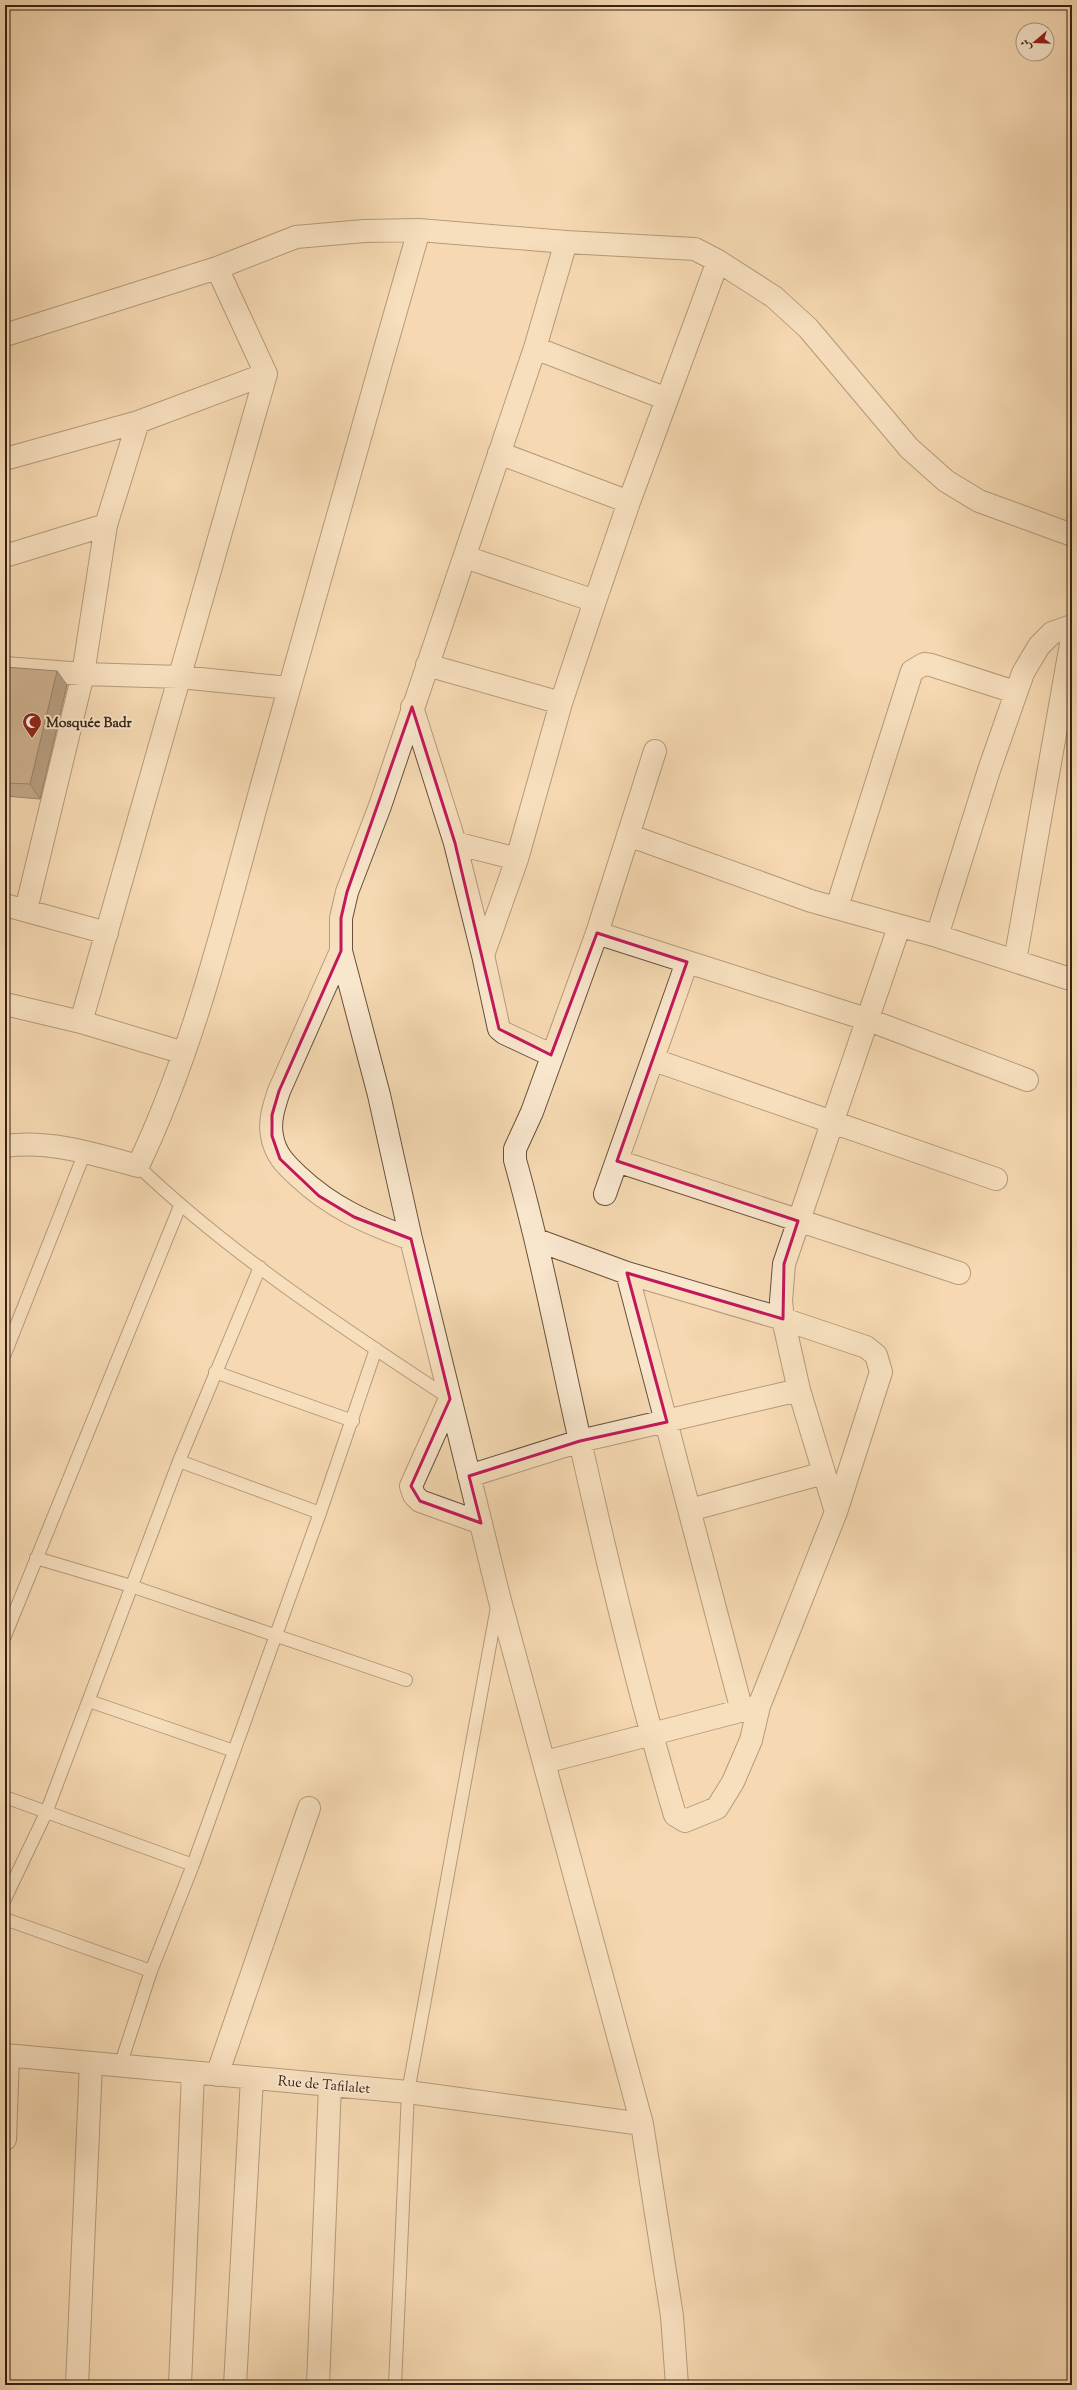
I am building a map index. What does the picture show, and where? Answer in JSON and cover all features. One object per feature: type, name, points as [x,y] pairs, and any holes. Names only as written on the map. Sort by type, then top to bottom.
[{"type":"street","points":[[5,1146],[35,1143],[85,1152],[138,1166],[154,1131],[184,1052],[419,230]]},
{"type":"street","points":[[5,335],[217,268],[296,237],[364,231],[419,230],[566,242],[695,249],[718,261],[774,297],[808,328],[909,448],[946,481],[979,500],[1072,535]]},
{"type":"street","points":[[566,242],[535,348],[465,557],[412,707],[380,806],[347,892],[341,918],[341,951],[379,1095],[411,1239],[499,1597],[642,2124],[672,2316],[677,2385]]},
{"type":"street","points":[[483,955],[517,859],[561,703],[595,601],[629,502],[718,261]]},
{"type":"street","points":[[81,1022],[266,374],[217,268]]},
{"type":"street","points":[[535,348],[668,399]]},
{"type":"street","points":[[5,459],[138,422],[266,374]]},
{"type":"street","points":[[107,933],[15,907],[83,674],[106,525],[138,422]]},
{"type":"street","points":[[499,453],[629,502]]},
{"type":"street","points":[[5,556],[106,525]]},
{"type":"street","points":[[465,557],[595,601]]},
{"type":"street","points":[[937,936],[1023,673],[1039,646],[1052,633],[1072,626]]},
{"type":"street","points":[[1015,960],[1072,638]]},
{"type":"street","points":[[837,907],[912,671],[924,664],[931,665],[1016,692]]},
{"type":"street","points":[[427,665],[561,703]]},
{"type":"street","points":[[5,668],[83,674],[180,677],[289,688]]},
{"type":"street","points":[[412,707],[455,843],[483,955],[499,1029],[504,1033],[551,1055]]},
{"type":"street","points":[[627,1273],[668,1422],[690,1510],[750,1709],[751,1740],[733,1782],[717,1808],[685,1821],[675,1815],[651,1735],[580,1441],[537,1240],[515,1160],[515,1149],[532,1112],[551,1055],[597,933],[655,751]]},
{"type":"street","points":[[628,835],[811,901],[837,907],[899,927],[937,936],[1067,978]]},
{"type":"street","points":[[455,843],[517,859]]},
{"type":"street","points":[[836,1512],[799,1390],[783,1319],[781,1301],[784,1264],[866,1019],[899,927]]},
{"type":"street","points":[[597,933],[866,1019],[1027,1080]]},
{"type":"street","points":[[341,951],[279,1091],[272,1115],[272,1136],[280,1159],[319,1196],[354,1217],[411,1239]]},
{"type":"street","points":[[605,1194],[654,1060],[687,962]]},
{"type":"street","points":[[5,1004],[81,1022],[184,1052]]},
{"type":"street","points":[[654,1060],[996,1179]]},
{"type":"street","points":[[617,1161],[959,1273]]},
{"type":"street","points":[[537,1240],[627,1273],[783,1319],[866,1347],[876,1355],[882,1372],[836,1512],[750,1709]]},
{"type":"street","points":[[470,1476],[580,1441],[668,1422],[799,1390]]},
{"type":"street","points":[[450,1399],[411,1486],[414,1495],[420,1501],[481,1523]]},
{"type":"street","points":[[690,1510],[824,1473]]},
{"type":"street","points":[[545,1762],[750,1709]]},
{"type":"street","points":[[217,2075],[308,1808]]},
{"type":"street","points":[[5,2139],[6,2056]]},
{"type":"street","name":"Rue de Tafilalet","points":[[6,2056],[408,2092],[642,2124]]},
{"type":"street","points":[[77,2385],[91,2063]]},
{"type":"street","points":[[180,2385],[193,2073]]},
{"type":"street","points":[[235,2385],[252,2078]]},
{"type":"street","points":[[318,2385],[330,2085]]},
{"type":"lane","points":[[5,1354],[85,1152]]},
{"type":"lane","points":[[138,1166],[180,1206],[260,1267],[450,1399]]},
{"type":"lane","points":[[5,1636],[180,1206]]},
{"type":"lane","points":[[5,1899],[46,1813],[179,1461],[260,1267]]},
{"type":"lane","points":[[120,2066],[151,1971],[234,1751],[274,1636],[353,1421],[376,1349]]},
{"type":"lane","points":[[215,1372],[353,1421]]},
{"type":"lane","points":[[179,1461],[320,1513]]},
{"type":"lane","points":[[36,1558],[131,1586],[406,1680]]},
{"type":"lane","points":[[395,2385],[408,2092],[499,1597]]},
{"type":"lane","points":[[89,1701],[234,1751]]},
{"type":"lane","points":[[5,1797],[192,1865]]},
{"type":"lane","points":[[5,1919],[151,1971]]},
{"type":"highlighted area","points":[[412,707],[455,843],[499,1029],[551,1055],[597,933],[687,962],[617,1161],[798,1221],[784,1264],[783,1319],[627,1273],[667,1422],[580,1441],[469,1476],[481,1523],[420,1501],[411,1486],[450,1399],[411,1239],[354,1217],[319,1196],[280,1159],[272,1136],[272,1115],[279,1091],[341,951],[341,918],[347,892]]},
{"type":"building","name":"Mosquée Badr","points":[[5,667],[57,671],[30,784],[5,783]]},
{"type":"place","name":"Mosquée Badr","points":[[32,739]]}]
